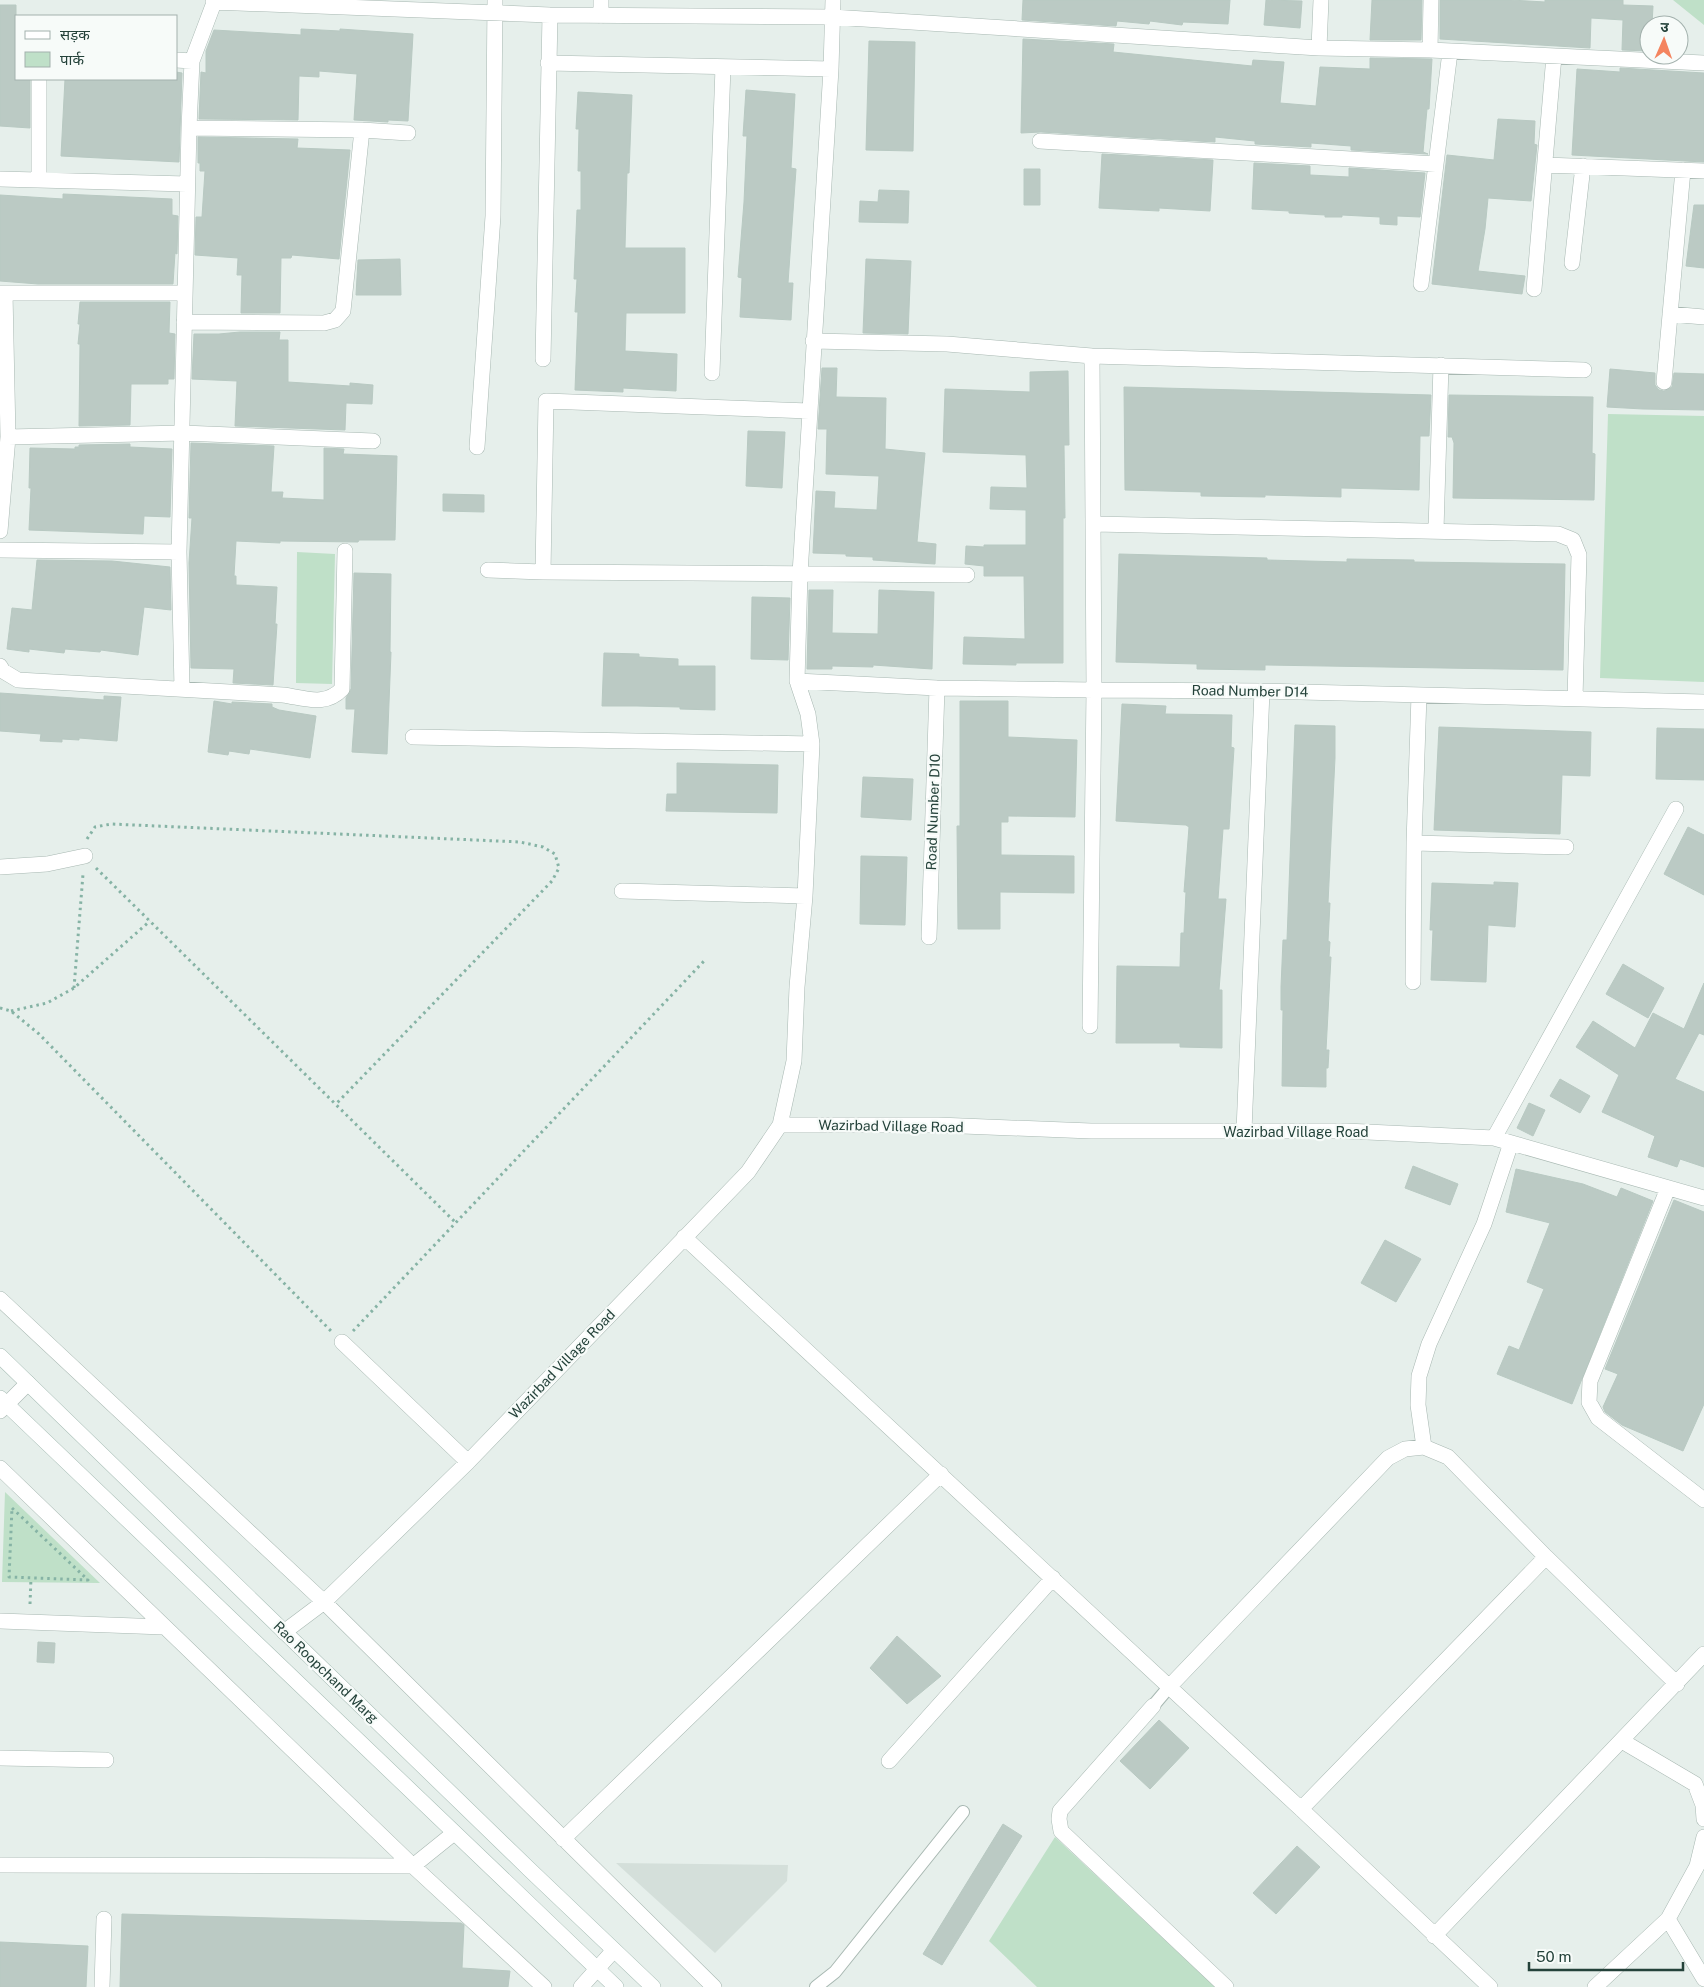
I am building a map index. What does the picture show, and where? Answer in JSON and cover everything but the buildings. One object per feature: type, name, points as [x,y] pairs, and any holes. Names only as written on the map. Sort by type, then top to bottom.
[{"type":"street","points":[[601,0],[601,16]]},
{"type":"street","points":[[780,1124],[794,1061],[797,987],[805,896],[812,744],[808,714],[797,681],[800,574],[833,0]]},
{"type":"street","points":[[1319,48],[1321,0]]},
{"type":"street","points":[[1430,50],[1431,0]]},
{"type":"street","points":[[182,689],[179,552],[187,184],[192,61],[214,1],[495,6],[550,15],[832,17],[1319,48],[1430,50],[1704,63]]},
{"type":"street","points":[[477,447],[493,216],[495,6]]},
{"type":"street","points":[[543,359],[550,15]]},
{"type":"street","points":[[1421,284],[1450,52]]},
{"type":"street","points":[[1534,290],[1554,56]]},
{"type":"street","points":[[178,60],[192,61]]},
{"type":"street","points":[[548,63],[830,68]]},
{"type":"street","points":[[712,374],[722,67]]},
{"type":"street","points":[[39,179],[40,80]]},
{"type":"street","points":[[189,128],[362,130],[408,133]]},
{"type":"street","points":[[184,322],[324,323],[335,320],[343,311],[362,130]]},
{"type":"street","points":[[1040,141],[1436,164]]},
{"type":"street","points":[[1545,165],[1704,171]]},
{"type":"street","points":[[1572,263],[1583,166]]},
{"type":"street","points":[[1664,382],[1683,170]]},
{"type":"street","points":[[0,179],[187,184]]},
{"type":"street","points":[[0,531],[8,437],[2,293],[185,293]]},
{"type":"street","points":[[1670,314],[1704,317]]},
{"type":"street","points":[[813,341],[947,344],[1092,356],[1584,370]]},
{"type":"street","points":[[1090,1026],[1094,690],[1092,356]]},
{"type":"street","points":[[1436,530],[1441,365]]},
{"type":"street","points":[[543,572],[546,401],[809,411]]},
{"type":"street","points":[[8,437],[183,433],[373,441]]},
{"type":"street","points":[[1094,524],[1558,534],[1573,540],[1579,555],[1575,698]]},
{"type":"street","points":[[0,550],[179,552]]},
{"type":"street","points":[[0,666],[2,672],[18,680],[283,695],[323,701],[334,697],[342,689],[346,551]]},
{"type":"street","points":[[488,570],[967,575]]},
{"type":"street","name":"Road Number D14","points":[[797,681],[937,688],[1262,690],[1704,702]]},
{"type":"street","name":"Road Number D10","points":[[929,937],[937,688]]},
{"type":"street","points":[[1244,1131],[1262,690]]},
{"type":"street","points":[[1413,982],[1414,843],[1419,695]]},
{"type":"street","points":[[413,737],[812,744]]},
{"type":"street","points":[[1494,1138],[1676,810]]},
{"type":"street","points":[[1414,843],[1566,847]]},
{"type":"street","points":[[0,867],[46,864],[84,856]]},
{"type":"street","points":[[622,891],[805,896]]},
{"type":"street","name":"Wazirbad Village Road","points":[[284,1632],[324,1602],[468,1462],[748,1172],[780,1124],[938,1125],[1100,1131],[1405,1133],[1494,1138],[1704,1198]]},
{"type":"street","points":[[1424,1446],[1418,1405],[1420,1376],[1429,1344],[1484,1224],[1511,1142]]},
{"type":"street","points":[[1668,1188],[1590,1381],[1590,1402],[1598,1418],[1704,1500]]},
{"type":"street","points":[[684,1237],[1054,1578],[1490,1987]]},
{"type":"street","points":[[0,1299],[324,1602],[714,1987]]},
{"type":"street","points":[[342,1342],[468,1462]]},
{"type":"street","name":"Rao Roopchand Marg","points":[[0,1356],[653,1987]]},
{"type":"street","points":[[2,1404],[28,1383]]},
{"type":"street","name":"Rao Roopchand Marg","points":[[2,1404],[616,1987]]},
{"type":"street","points":[[1170,1687],[1388,1458],[1405,1449],[1424,1446],[1448,1457],[1546,1557],[1677,1684]]},
{"type":"street","points":[[0,1468],[413,1866],[544,1987]]},
{"type":"street","points":[[562,1839],[941,1474]]},
{"type":"street","points":[[1301,1809],[1546,1557]]},
{"type":"street","points":[[889,1761],[1054,1578]]},
{"type":"street","points":[[0,1621],[164,1627]]},
{"type":"street","points":[[1434,1936],[1703,1656]]},
{"type":"street","points":[[1152,1706],[1060,1811],[1061,1831],[1226,1987]]},
{"type":"street","points":[[1622,1741],[1700,1785],[1704,1819]]},
{"type":"street","points":[[0,1758],[106,1760]]},
{"type":"street","points":[[0,1864],[413,1866],[454,1833]]},
{"type":"street","points":[[1596,1987],[1668,1918],[1697,1866],[1704,1837]]},
{"type":"street","points":[[1668,1918],[1704,1979]]},
{"type":"street","points":[[102,1987],[104,1919]]},
{"type":"street","points":[[581,1987],[614,1950]]},
{"type":"lane","points":[[1152,1706],[1170,1687]]},
{"type":"lane","points":[[827,1987],[835,1972],[963,1812]]},
{"type":"lane","points":[[816,1987],[835,1972]]},
{"type":"path","points":[[74,988],[86,839],[96,827],[111,824],[520,842],[543,847],[555,854],[559,868],[552,881],[336,1104]]},
{"type":"path","points":[[84,856],[455,1222]]},
{"type":"path","points":[[12,1011],[47,1003],[74,988],[150,921]]},
{"type":"path","points":[[0,1008],[12,1011],[39,1034],[342,1342],[704,961]]},
{"type":"path","points":[[12,1508],[88,1580],[31,1578],[9,1577],[12,1508]]},
{"type":"path","points":[[29,1622],[31,1578]]},
{"type":"shaded area","points":[[616,1863],[788,1865],[787,1881],[715,1953]]},
{"type":"green space","points":[[1673,0],[1704,0],[1704,25]]},
{"type":"green space","points":[[1608,414],[1704,416],[1704,682],[1600,678]]},
{"type":"green space","points":[[297,552],[335,554],[332,684],[296,683]]},
{"type":"green space","points":[[5,1492],[100,1583],[2,1582]]},
{"type":"green space","points":[[1055,1837],[1215,1987],[1037,1987],[989,1941]]}]
